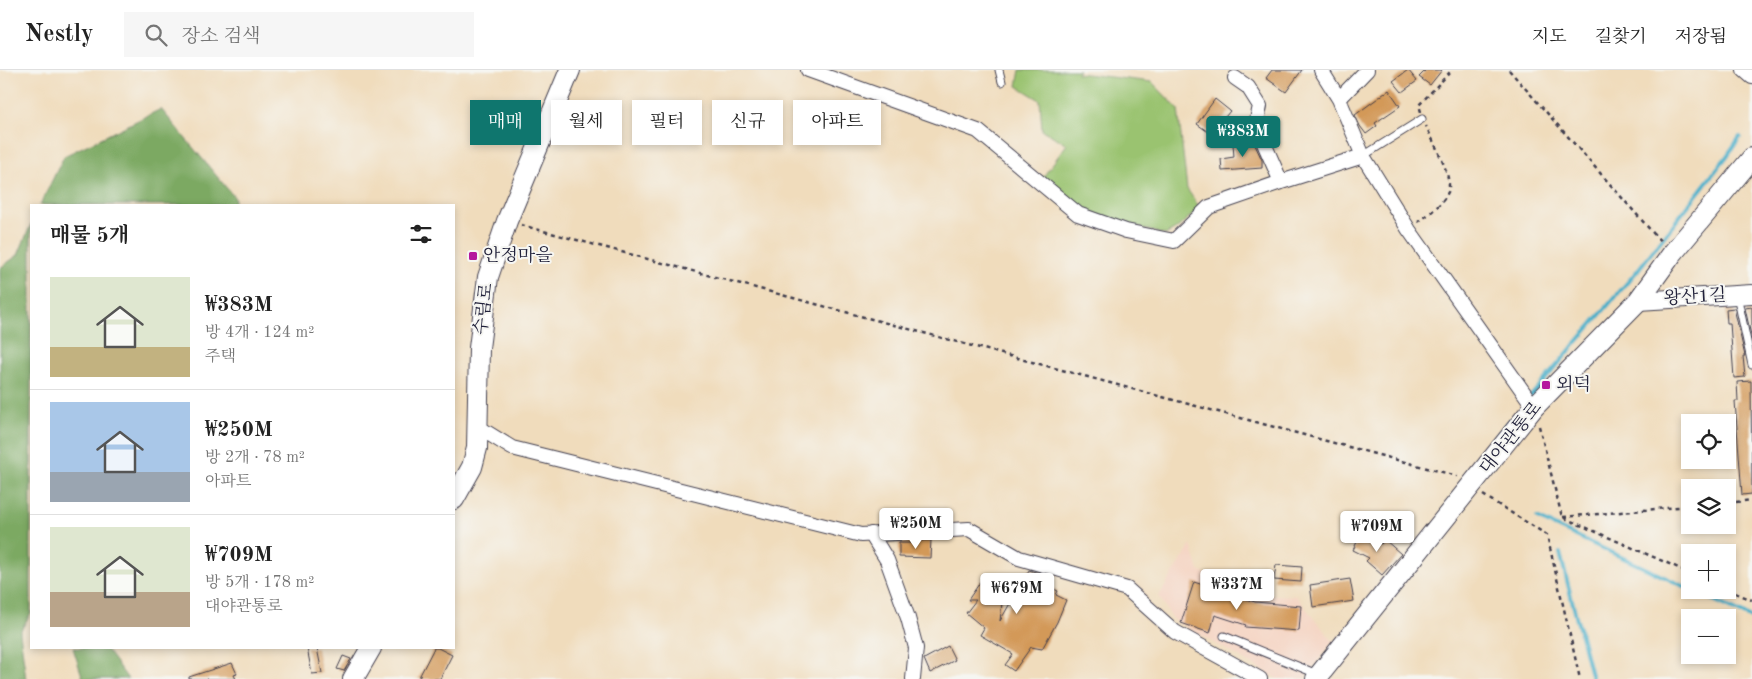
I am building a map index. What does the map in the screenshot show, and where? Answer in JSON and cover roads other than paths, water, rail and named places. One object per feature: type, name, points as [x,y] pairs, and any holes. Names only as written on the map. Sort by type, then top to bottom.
[{"type":"main road","name":"수림로","points":[[455,497],[472,467],[477,448],[479,348],[488,277],[507,221],[570,70]]},
{"type":"main road","name":"대야관통로","points":[[1318,677],[1473,484],[1530,402],[1638,301],[1672,254],[1752,158]]},
{"type":"main road","points":[[353,679],[370,649]]},
{"type":"street","points":[[808,70],[978,131],[1078,214],[1126,231],[1174,241],[1208,207],[1363,156]]},
{"type":"street","points":[[1321,70],[1339,99],[1363,156],[1409,230],[1530,402]]},
{"type":"street","points":[[1339,99],[1368,70]]},
{"type":"street","points":[[1744,70],[1752,77]]},
{"type":"street","points":[[1235,78],[1248,87],[1260,106],[1256,125],[1281,182]]},
{"type":"street","name":"왕산1길","points":[[1638,301],[1744,294]]},
{"type":"street","points":[[478,427],[512,448],[861,535],[969,529],[1019,558],[1127,589],[1176,632],[1260,679]]},
{"type":"street","points":[[871,534],[887,560],[908,618],[916,648],[913,679]]},
{"type":"lane","points":[[999,70],[1002,82]]},
{"type":"lane","points":[[1363,156],[1422,118]]},
{"type":"lane","points":[[1744,294],[1752,365]]},
{"type":"lane","points":[[1224,636],[1318,677]]},
{"type":"waterway","points":[[1531,396],[1637,271],[1740,137]]},
{"type":"waterway","points":[[1473,465],[1511,420]]},
{"type":"waterway","points":[[1537,518],[1681,585]]},
{"type":"waterway","points":[[1560,553],[1592,679]]},
{"type":"waterway","points":[[1711,599],[1752,618]]},
{"type":"place","name":"안정마을","points":[[473,256]]},
{"type":"place","name":"외덕","points":[[1546,385]]}]
